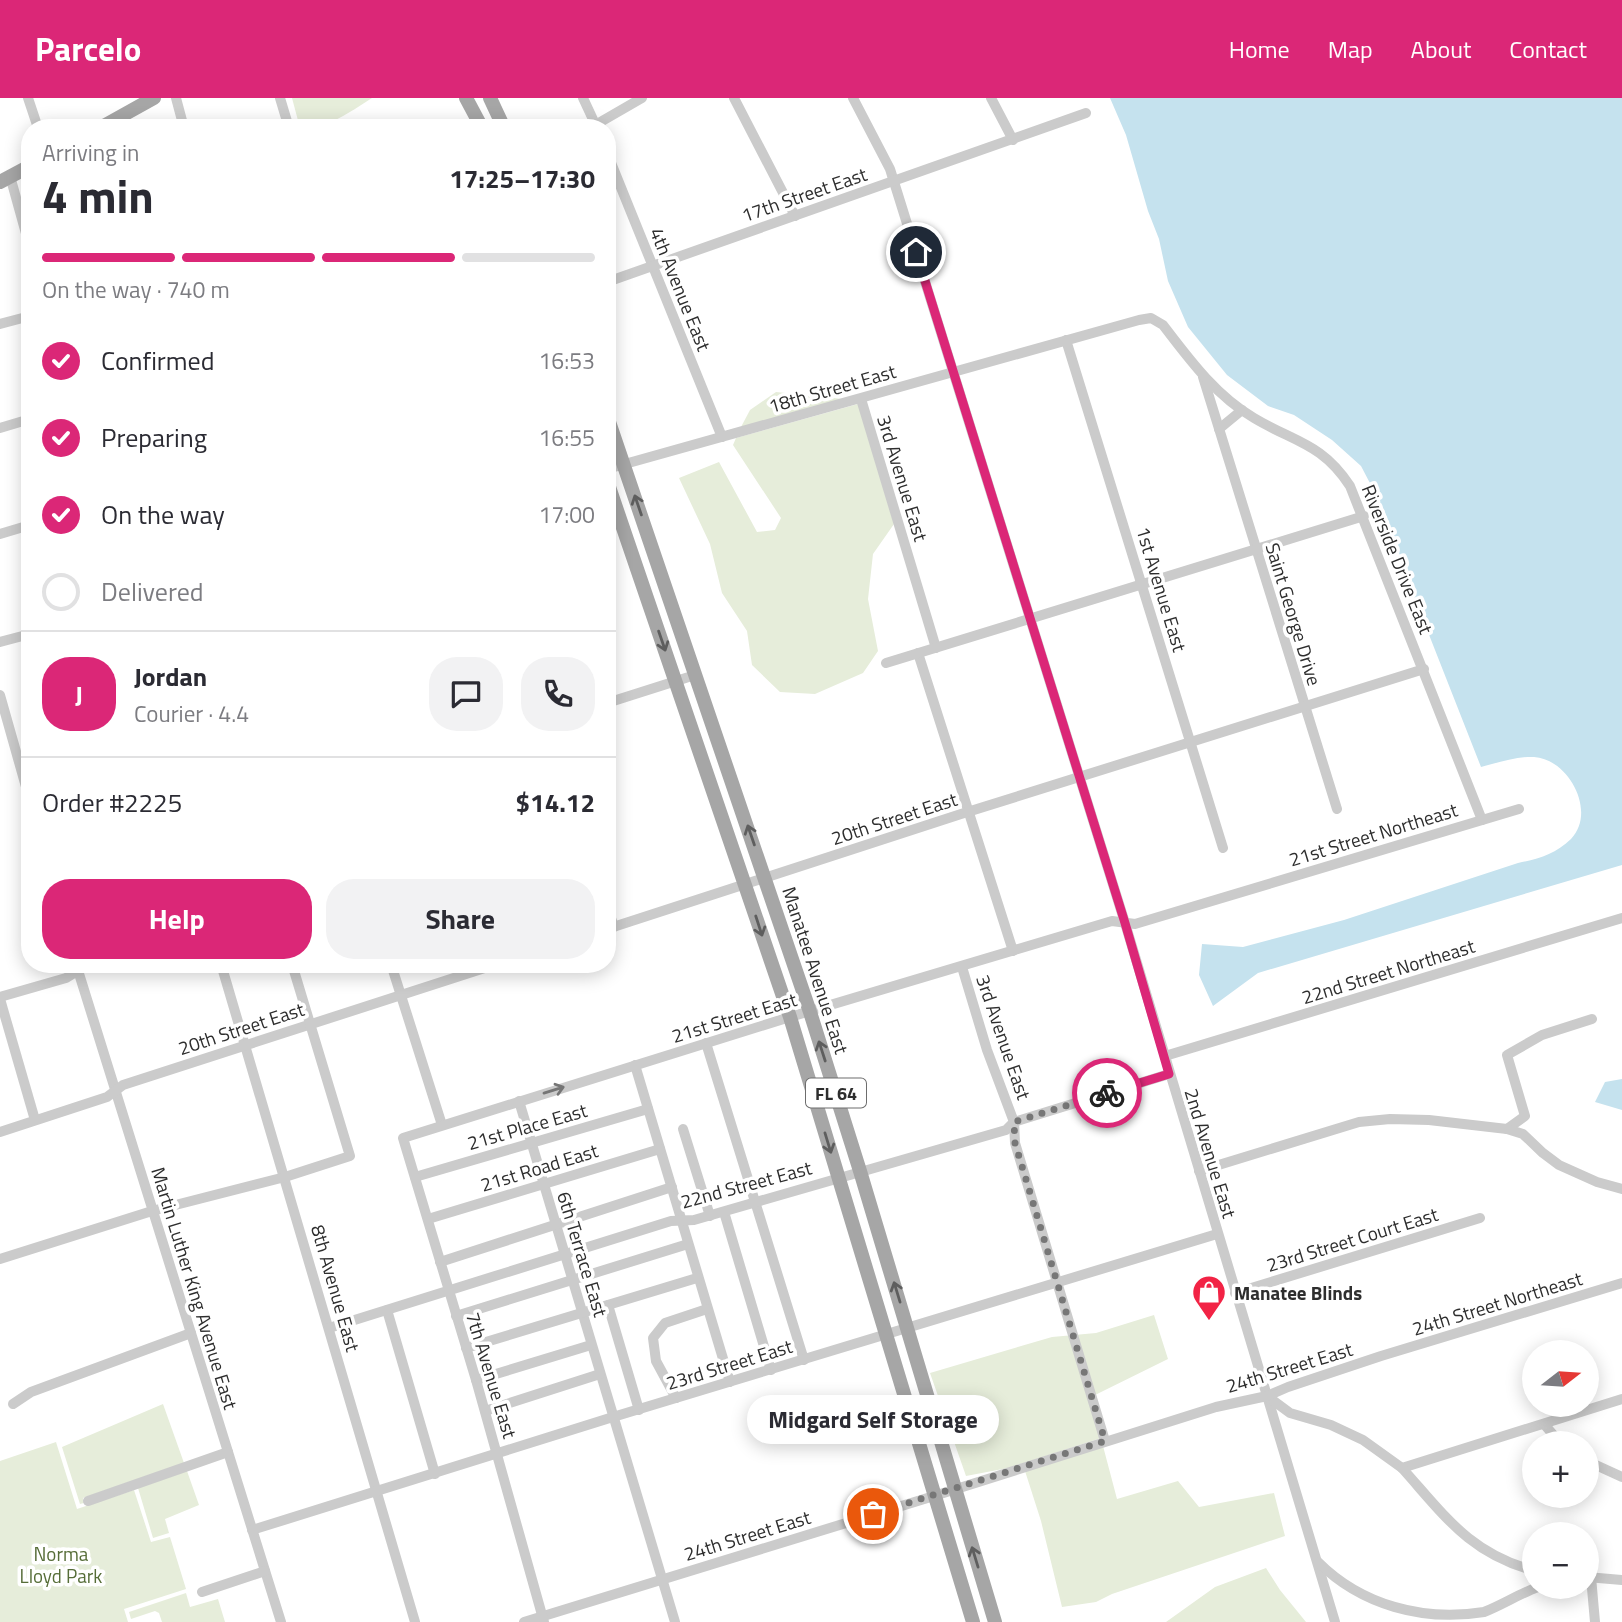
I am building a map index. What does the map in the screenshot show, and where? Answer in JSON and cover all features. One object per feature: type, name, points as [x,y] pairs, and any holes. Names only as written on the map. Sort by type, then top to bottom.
[{"type":"main road","points":[[116,119],[154,98]]},
{"type":"main road","points":[[466,98],[477,119]]},
{"type":"main road","points":[[490,98],[500,119]]},
{"type":"main road","points":[[5,179],[21,171]]},
{"type":"main road","name":"Manatee Avenue East","points":[[616,442],[810,1012],[995,1622]]},
{"type":"main road","name":"Manatee Avenue East","points":[[616,507],[790,1017],[973,1622]]},
{"type":"street","points":[[28,98],[35,119]]},
{"type":"street","points":[[176,98],[182,119]]},
{"type":"street","points":[[280,98],[286,119]]},
{"type":"street","points":[[583,98],[591,119]]},
{"type":"street","points":[[607,119],[642,98]]},
{"type":"street","points":[[734,98],[795,216]]},
{"type":"street","name":"2nd Avenue East","points":[[853,98],[894,181],[1125,923],[1335,1622]]},
{"type":"street","points":[[990,98],[1013,140]]},
{"type":"street","name":"17th Street East","points":[[616,279],[1086,113]]},
{"type":"street","name":"4th Avenue East","points":[[616,175],[722,437]]},
{"type":"street","points":[[5,179],[21,223]]},
{"type":"street","points":[[0,324],[21,318]]},
{"type":"street","name":"18th Street East","points":[[616,467],[1151,318],[1163,325],[1202,374]]},
{"type":"street","name":"1st Avenue East","points":[[1066,340],[1223,848]]},
{"type":"street","name":"Riverside Drive East","points":[[1202,374],[1242,410],[1307,443],[1326,457],[1350,486],[1482,820]]},
{"type":"street","name":"Saint George Drive","points":[[1202,374],[1337,810]]},
{"type":"street","name":"3rd Avenue East","points":[[861,399],[936,648]]},
{"type":"street","points":[[1219,429],[1242,410]]},
{"type":"street","points":[[0,428],[21,422]]},
{"type":"street","points":[[886,663],[1364,516]]},
{"type":"street","points":[[0,534],[21,528]]},
{"type":"street","points":[[0,642],[21,636]]},
{"type":"street","name":"3rd Avenue East","points":[[918,653],[1013,951]]},
{"type":"street","name":"20th Street East","points":[[616,926],[1424,669]]},
{"type":"street","points":[[616,700],[695,675]]},
{"type":"street","points":[[0,695],[21,769]]},
{"type":"street","name":"21st Street Northeast","points":[[1238,894],[1519,809]]},
{"type":"street","name":"21st Street East","points":[[403,1138],[790,1017],[1112,921],[1135,924],[1238,894]]},
{"type":"street","name":"22nd Street Northeast","points":[[1165,1056],[1622,918]]},
{"type":"street","name":"3rd Avenue East","points":[[962,967],[987,1051],[1014,1122],[1015,1143],[1105,1441]]},
{"type":"street","points":[[35,1120],[0,998],[66,978],[71,973]]},
{"type":"street","name":"Martin Luther King Avenue East","points":[[78,973],[281,1622]]},
{"type":"street","name":"8th Avenue East","points":[[224,973],[415,1622]]},
{"type":"street","points":[[0,1258],[152,1211],[285,1177],[351,1156],[295,973]]},
{"type":"street","points":[[394,973],[442,1125]]},
{"type":"street","name":"20th Street East","points":[[0,1132],[107,1097],[124,1085],[468,973]]},
{"type":"street","points":[[1507,1129],[1525,1116],[1507,1055],[1542,1035],[1592,1019]]},
{"type":"street","points":[[706,1043],[804,1360]]},
{"type":"street","points":[[635,1066],[730,1382]]},
{"type":"street","name":"22nd Street East","points":[[329,1328],[671,1221],[710,1216],[1006,1130],[1014,1122],[1169,1074]]},
{"type":"street","name":"6th Terrace East","points":[[519,1101],[675,1622]]},
{"type":"street","name":"21st Place East","points":[[415,1177],[648,1109]]},
{"type":"street","points":[[1199,1171],[1359,1122],[1416,1120],[1507,1129],[1530,1138],[1543,1153],[1578,1175],[1622,1189]]},
{"type":"street","points":[[683,1129],[710,1216]]},
{"type":"street","name":"7th Avenue East","points":[[403,1138],[476,1380],[543,1619]]},
{"type":"street","name":"21st Road East","points":[[428,1219],[660,1149]]},
{"type":"street","points":[[440,1262],[671,1187]]},
{"type":"street","points":[[724,1212],[771,1370]]},
{"type":"street","name":"23rd Street Court East","points":[[1235,1293],[1480,1218]]},
{"type":"street","name":"23rd Street East","points":[[253,1530],[1217,1234]]},
{"type":"street","points":[[456,1316],[688,1244]]},
{"type":"street","points":[[466,1348],[697,1278]]},
{"type":"street","name":"24th Street Northeast","points":[[1381,1356],[1622,1283]]},
{"type":"street","points":[[608,1306],[639,1410]]},
{"type":"street","points":[[676,1398],[656,1361],[653,1338],[665,1323],[706,1309]]},
{"type":"street","points":[[387,1310],[435,1474]]},
{"type":"street","points":[[13,1404],[43,1387],[191,1333]]},
{"type":"street","points":[[476,1380],[591,1345]]},
{"type":"street","name":"24th Street East","points":[[524,1622],[543,1619],[1216,1407],[1267,1396],[1381,1356]]},
{"type":"street","points":[[485,1411],[600,1374]]},
{"type":"street","points":[[1267,1396],[1290,1413],[1331,1425],[1363,1440],[1402,1468],[1461,1534],[1506,1562],[1522,1567]]},
{"type":"street","points":[[1402,1468],[1622,1399]]},
{"type":"street","points":[[1544,1424],[1550,1431]]},
{"type":"street","points":[[88,1501],[228,1452]]},
{"type":"street","points":[[1599,1466],[1622,1476]]},
{"type":"street","points":[[1317,1560],[1337,1581],[1361,1597],[1383,1608],[1420,1619],[1449,1619],[1474,1615],[1522,1594]]},
{"type":"street","points":[[202,1592],[265,1572]]},
{"type":"street","points":[[1599,1578],[1622,1580]]},
{"type":"street","points":[[1592,1599],[1595,1622]]},
{"type":"green space","points":[[292,98],[372,98],[335,119],[298,119]]},
{"type":"green space","points":[[776,392],[843,399],[741,427],[750,410]]},
{"type":"green space","points":[[858,404],[894,524],[873,554],[868,599],[878,651],[863,673],[815,694],[780,692],[752,665],[747,631],[722,593],[710,544],[679,478],[719,462],[757,532],[775,530],[781,518],[733,445],[736,438]]},
{"type":"green space","points":[[1154,1315],[1168,1359],[1091,1397],[1101,1438],[1008,1468],[966,1476],[930,1373],[1052,1337],[1096,1333]]},
{"type":"green space","points":[[163,1404],[184,1463],[83,1498],[84,1503],[80,1504],[62,1447]]},
{"type":"green space","name":"Norma Lloyd Park","points":[[56,1442],[77,1509],[134,1490],[151,1542],[170,1537],[186,1589],[124,1609],[128,1622],[0,1622],[0,1461]]},
{"type":"green space","points":[[1103,1446],[1117,1499],[1178,1481],[1199,1507],[1274,1493],[1285,1536],[1112,1594],[1096,1602],[1062,1607],[1041,1521],[1025,1471]]},
{"type":"green space","points":[[187,1471],[199,1505],[165,1519],[169,1533],[153,1538],[138,1488]]},
{"type":"green space","points":[[1266,1568],[1306,1622],[1166,1622],[1215,1587]]},
{"type":"green space","points":[[186,1593],[190,1607],[218,1599],[225,1622],[162,1622],[159,1613],[155,1611],[131,1619],[129,1612]]},
{"type":"water","points":[[1110,98],[1622,98],[1622,865],[1258,973],[1213,1006],[1199,975],[1202,944],[1243,947],[1344,920],[1533,860],[1559,849],[1571,839],[1578,828],[1580,802],[1568,777],[1547,760],[1521,758],[1481,767],[1413,594],[1385,512],[1361,466],[1332,440],[1294,415],[1268,406],[1227,375],[1188,327],[1168,281],[1159,239],[1126,135]]},
{"type":"water","points":[[1622,1079],[1622,1110],[1595,1102],[1605,1082]]},
{"type":"way so far","points":[[873,1514],[1105,1441],[1015,1143],[1014,1122],[1107,1093]]},
{"type":"place","name":"Manatee Blinds","points":[[1209,1322]]},
{"type":"place","name":"Midgard Self Storage","points":[[873,1514]]},
{"type":"route","points":[[916,252],[1165,1056],[1169,1074],[1107,1093]]}]
